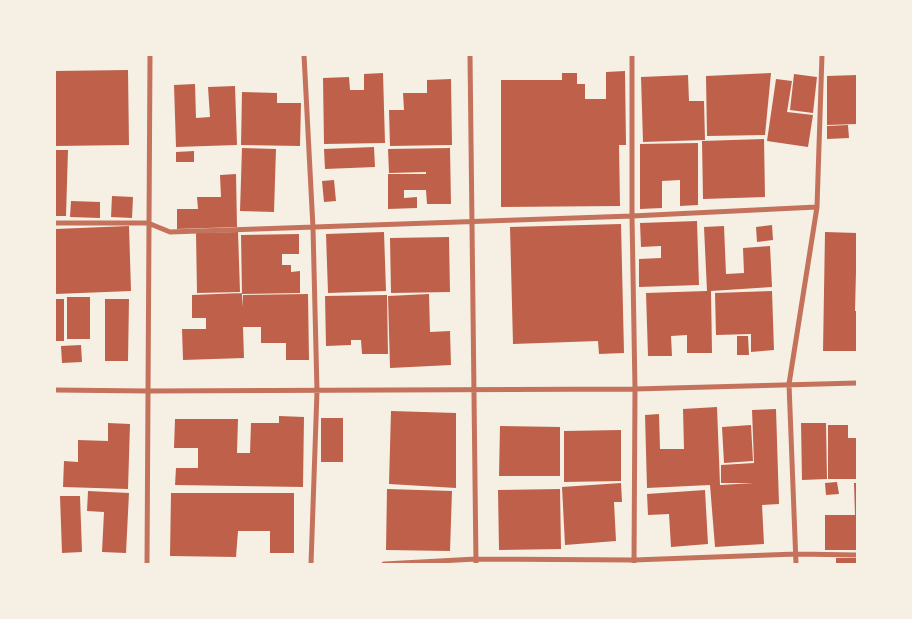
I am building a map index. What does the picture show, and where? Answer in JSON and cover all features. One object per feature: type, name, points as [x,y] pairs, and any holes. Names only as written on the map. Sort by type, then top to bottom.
[{"type":"street","points":[[147,564],[150,55]]},
{"type":"street","points":[[304,55],[313,228],[317,390],[311,564]]},
{"type":"street","points":[[470,55],[476,561]]},
{"type":"street","points":[[632,55],[635,389],[634,562]]},
{"type":"street","points":[[796,564],[789,384],[817,207],[822,55]]},
{"type":"street","points":[[55,223],[148,223],[170,232],[632,216],[817,207]]},
{"type":"street","points":[[55,390],[635,389],[857,383]]},
{"type":"street","points":[[384,564],[476,561],[634,562],[796,554],[857,555]]},
{"type":"building","points":[[128,70],[129,145],[55,146],[55,71]]},
{"type":"building","points":[[625,71],[626,145],[619,145],[620,206],[501,207],[501,80],[562,80],[562,73],[577,73],[577,84],[585,84],[585,99],[606,99],[606,72]]},
{"type":"building","points":[[383,73],[385,143],[324,144],[323,78],[349,77],[350,90],[364,90],[364,74]]},
{"type":"building","points":[[771,73],[765,135],[707,136],[706,76]]},
{"type":"building","points":[[794,74],[817,77],[813,113],[790,110]]},
{"type":"building","points":[[688,75],[689,101],[704,101],[705,140],[643,142],[641,77]]},
{"type":"building","points":[[857,75],[857,124],[827,125],[827,76]]},
{"type":"building","points":[[451,79],[452,145],[390,146],[389,110],[404,110],[403,93],[427,93],[427,80]]},
{"type":"building","points":[[776,79],[792,81],[787,112],[813,115],[808,147],[767,141]]},
{"type":"building","points":[[195,84],[196,118],[210,117],[208,87],[235,86],[237,145],[176,147],[174,85]]},
{"type":"building","points":[[242,92],[277,93],[277,103],[301,103],[300,146],[241,145]]},
{"type":"building","points":[[848,125],[849,138],[827,139],[827,126]]},
{"type":"building","points":[[764,139],[765,197],[703,199],[702,141]]},
{"type":"building","points":[[698,143],[698,205],[680,206],[680,180],[662,181],[662,208],[640,209],[640,144]]},
{"type":"building","points":[[374,147],[375,167],[325,169],[324,149]]},
{"type":"building","points":[[242,148],[276,149],[274,212],[240,211]]},
{"type":"building","points":[[450,148],[451,204],[427,204],[426,190],[404,190],[404,198],[417,197],[417,208],[388,209],[388,174],[426,174],[426,172],[389,173],[388,149]]},
{"type":"building","points":[[55,150],[68,150],[66,216],[55,216]]},
{"type":"building","points":[[194,151],[194,162],[176,162],[176,152]]},
{"type":"building","points":[[236,174],[237,227],[177,229],[177,209],[198,209],[197,197],[221,197],[220,175]]},
{"type":"building","points":[[334,180],[336,201],[324,202],[322,181]]},
{"type":"building","points":[[112,196],[133,197],[132,218],[111,217]]},
{"type":"building","points":[[71,201],[100,202],[100,218],[70,217]]},
{"type":"building","points":[[697,221],[699,285],[639,287],[639,259],[661,258],[661,246],[641,247],[640,223]]},
{"type":"building","points":[[621,224],[624,353],[599,354],[598,341],[513,344],[510,227]]},
{"type":"building","points":[[772,225],[773,240],[757,242],[756,227]]},
{"type":"building","points":[[129,226],[131,291],[55,294],[55,229]]},
{"type":"building","points":[[724,226],[726,274],[744,273],[743,248],[770,246],[772,287],[711,291],[712,353],[687,353],[687,335],[671,336],[672,356],[648,356],[646,293],[707,291],[704,227]]},
{"type":"building","points":[[238,232],[240,292],[197,293],[196,233]]},
{"type":"building","points":[[384,232],[386,291],[328,293],[326,234]]},
{"type":"building","points":[[825,232],[857,233],[855,311],[857,311],[857,351],[823,351]]},
{"type":"building","points":[[299,234],[299,254],[282,254],[282,265],[291,265],[291,272],[300,271],[300,293],[242,294],[241,235]]},
{"type":"building","points":[[449,237],[450,292],[391,293],[390,238]]},
{"type":"building","points":[[772,291],[774,350],[751,352],[751,334],[716,335],[715,293]]},
{"type":"building","points":[[242,293],[242,307],[243,295],[308,294],[309,360],[286,360],[286,343],[261,343],[261,327],[243,327],[244,358],[183,360],[182,329],[206,329],[206,318],[192,318],[192,295]]},
{"type":"building","points":[[429,294],[430,332],[450,331],[451,365],[390,368],[388,296]]},
{"type":"building","points":[[387,295],[388,354],[362,354],[361,340],[351,340],[351,345],[326,346],[325,296]]},
{"type":"building","points":[[67,297],[90,297],[90,339],[67,339]]},
{"type":"building","points":[[55,299],[64,299],[64,341],[55,341]]},
{"type":"building","points":[[105,299],[129,299],[128,361],[105,361]]},
{"type":"building","points":[[737,336],[748,336],[749,355],[737,355]]},
{"type":"building","points":[[81,345],[82,362],[62,363],[61,346]]},
{"type":"building","points":[[717,407],[720,485],[754,483],[721,483],[721,465],[754,463],[752,410],[776,409],[779,504],[762,505],[764,544],[715,547],[710,485],[647,488],[645,415],[659,414],[660,449],[684,449],[683,409]]},
{"type":"building","points":[[391,411],[456,413],[456,488],[389,484]]},
{"type":"building","points":[[279,416],[304,417],[303,487],[175,485],[176,468],[198,468],[198,448],[174,448],[175,419],[238,419],[237,453],[250,453],[251,423],[279,423]]},
{"type":"building","points":[[321,418],[343,418],[343,462],[321,462]]},
{"type":"building","points":[[108,423],[130,424],[128,489],[63,487],[64,461],[78,462],[78,440],[108,441]]},
{"type":"building","points":[[801,423],[826,423],[827,479],[802,480]]},
{"type":"building","points":[[751,425],[753,461],[724,463],[722,427]]},
{"type":"building","points":[[828,425],[848,425],[848,438],[857,438],[857,479],[828,479]]},
{"type":"building","points":[[500,426],[560,427],[560,476],[499,476]]},
{"type":"building","points":[[621,430],[621,481],[564,482],[564,431]]},
{"type":"building","points":[[837,482],[839,494],[826,495],[825,483]]},
{"type":"building","points":[[621,483],[622,502],[614,502],[616,541],[565,545],[562,487]]},
{"type":"building","points":[[854,483],[857,483],[857,550],[825,550],[825,515],[855,515]]},
{"type":"building","points":[[387,489],[452,491],[450,551],[386,550]]},
{"type":"building","points":[[560,489],[561,549],[499,550],[498,490]]},
{"type":"building","points":[[705,490],[708,544],[671,547],[669,514],[648,515],[647,494]]},
{"type":"building","points":[[88,491],[129,493],[126,553],[102,552],[104,512],[87,511]]},
{"type":"building","points":[[171,493],[294,493],[294,553],[270,553],[270,531],[238,531],[236,557],[170,556]]},
{"type":"building","points":[[60,496],[80,496],[82,552],[62,553]]},
{"type":"building","points":[[836,558],[857,558],[857,564],[836,564]]}]
